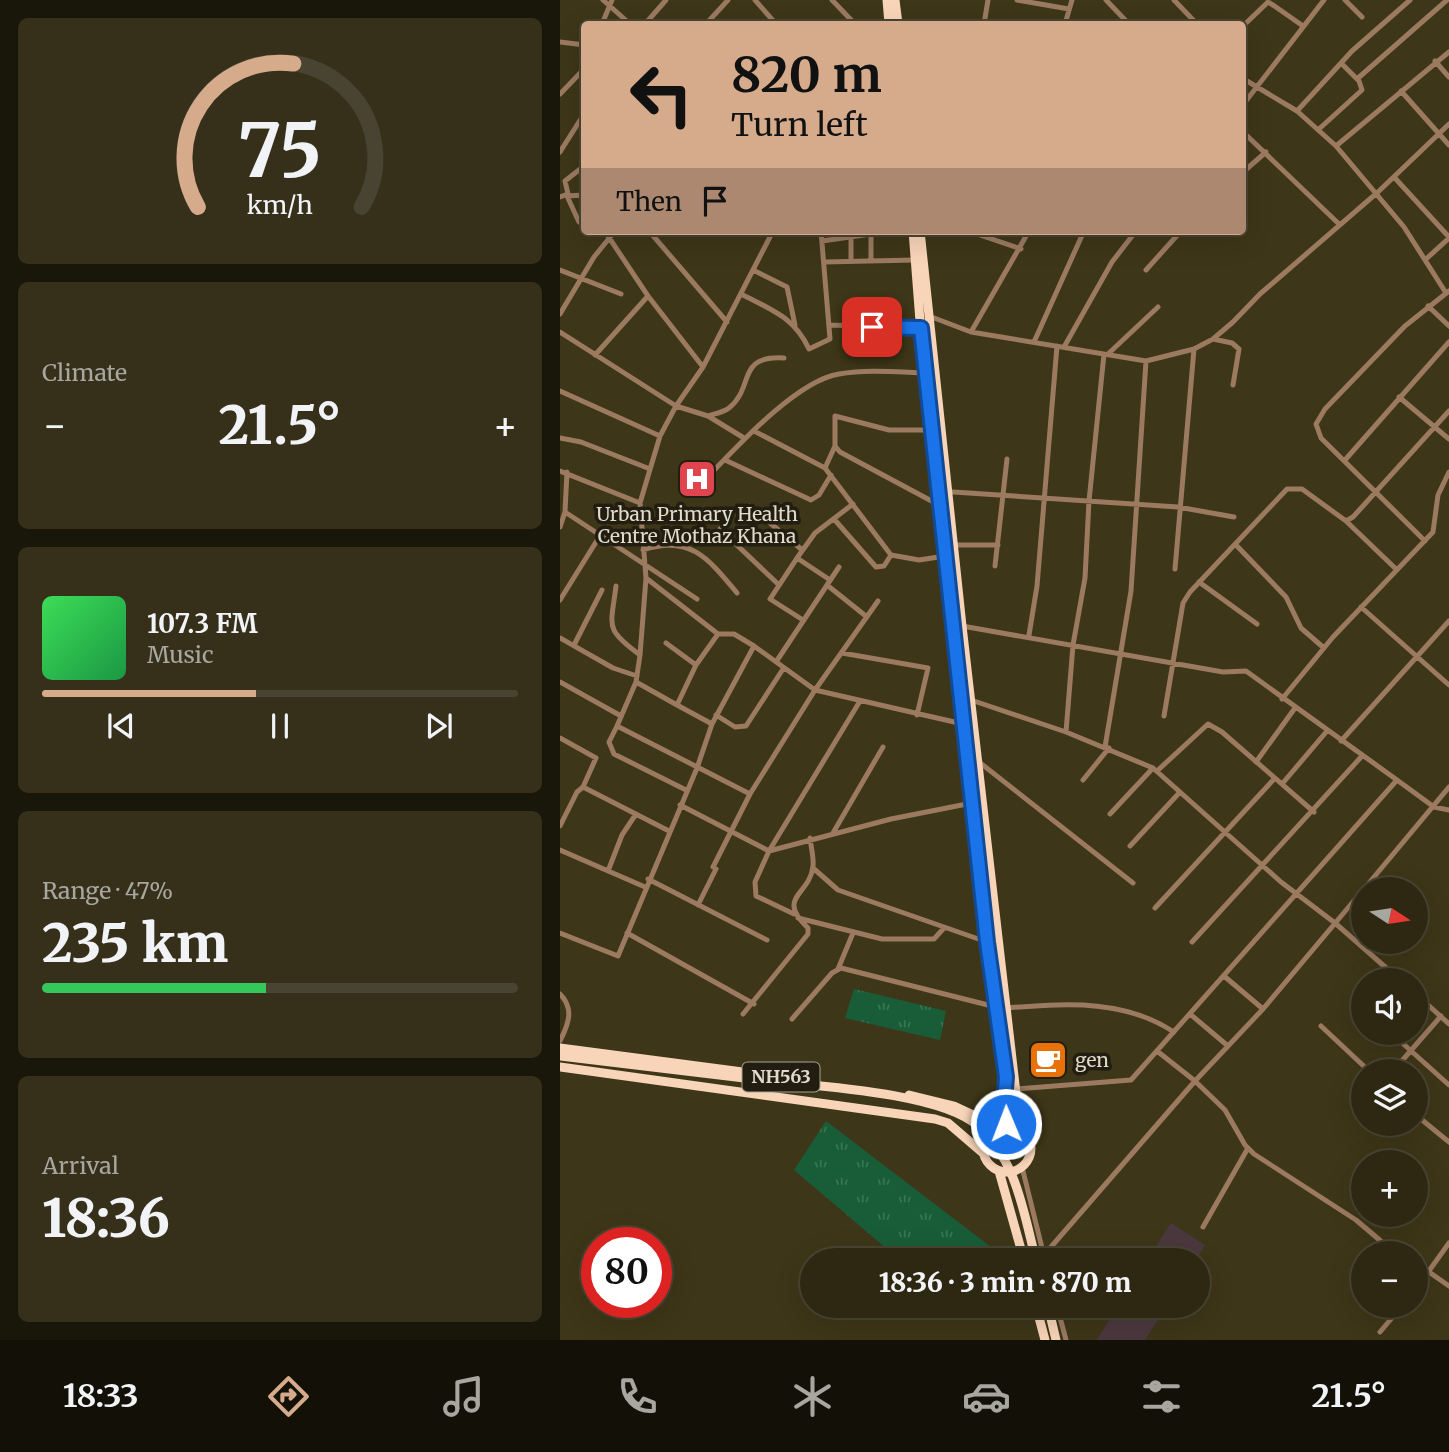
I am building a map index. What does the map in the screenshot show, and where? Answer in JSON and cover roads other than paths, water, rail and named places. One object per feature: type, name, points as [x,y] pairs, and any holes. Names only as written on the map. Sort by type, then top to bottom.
[{"type":"highway","points":[[887,0],[889,21]]},
{"type":"highway","points":[[895,0],[898,21]]},
{"type":"highway","points":[[915,235],[924,373],[953,545],[979,762],[1006,1077],[999,1126],[985,1137],[983,1153]]},
{"type":"highway","points":[[916,235],[935,372],[943,492],[939,505],[987,942],[1020,1128],[1030,1144],[1030,1154],[1022,1167],[1014,1171],[999,1171],[1021,1248]]},
{"type":"highway","name":"NH563","points":[[560,1048],[934,1099],[999,1126],[1020,1128]]},
{"type":"highway","points":[[560,1056],[845,1090],[912,1100],[954,1112],[976,1124],[999,1148],[1011,1167],[1038,1248]]},
{"type":"highway","name":"NH563","points":[[560,1067],[935,1119],[948,1123],[983,1153],[990,1166],[999,1171]]},
{"type":"highway","points":[[1039,1318],[1045,1340]]},
{"type":"highway","points":[[1051,1318],[1056,1340]]},
{"type":"street","points":[[648,21],[666,0]]},
{"type":"street","points":[[709,21],[728,0]]},
{"type":"street","points":[[755,0],[773,21]]},
{"type":"street","points":[[760,6],[767,0]]},
{"type":"street","points":[[832,0],[852,21]]},
{"type":"street","points":[[984,21],[988,0]]},
{"type":"street","points":[[1017,0],[1069,9]]},
{"type":"street","points":[[1066,21],[1072,0]]},
{"type":"street","points":[[1105,0],[1126,21]]},
{"type":"street","points":[[1174,0],[1194,21]]},
{"type":"street","points":[[1269,0],[1276,7]]},
{"type":"street","points":[[1246,102],[1260,87],[1324,0]]},
{"type":"street","points":[[1345,0],[1362,17]]},
{"type":"street","points":[[1297,111],[1341,63],[1410,0]]},
{"type":"street","points":[[1357,79],[1447,0]]},
{"type":"street","points":[[603,21],[608,1]]},
{"type":"street","points":[[608,1],[627,21]]},
{"type":"street","points":[[1246,23],[1268,2],[1303,26]]},
{"type":"street","points":[[560,42],[581,45]]},
{"type":"street","points":[[1336,146],[1449,52]]},
{"type":"street","points":[[1435,61],[1449,77]]},
{"type":"street","points":[[1319,129],[1362,88],[1341,63]]},
{"type":"street","points":[[560,94],[581,72]]},
{"type":"street","points":[[1246,82],[1260,87],[1297,111],[1336,146],[1378,192],[1448,292],[1428,306],[1319,416],[1317,433],[1425,541]]},
{"type":"street","points":[[1401,91],[1449,145]]},
{"type":"street","points":[[560,152],[581,119]]},
{"type":"street","points":[[929,316],[971,332],[1146,361],[1194,349],[1213,339],[1378,192],[1449,124]]},
{"type":"street","points":[[1246,134],[1340,225]]},
{"type":"street","points":[[560,136],[568,143]]},
{"type":"street","points":[[1246,170],[1266,152]]},
{"type":"street","points":[[579,222],[567,196],[565,181],[581,168]]},
{"type":"street","points":[[1394,177],[1449,238],[1425,260]]},
{"type":"street","points":[[567,196],[581,195]]},
{"type":"street","points":[[652,235],[727,322]]},
{"type":"street","points":[[686,790],[610,750],[609,742],[636,679],[640,654],[646,578],[640,503],[660,436],[676,406],[703,367],[772,235]]},
{"type":"street","points":[[753,270],[787,287],[795,326],[809,349],[830,339],[821,235]]},
{"type":"street","points":[[851,261],[852,235]]},
{"type":"street","points":[[822,240],[852,239],[863,235]]},
{"type":"street","points":[[871,235],[871,261]]},
{"type":"street","points":[[980,235],[1021,249]]},
{"type":"street","points":[[971,332],[1027,235]]},
{"type":"street","points":[[1034,342],[1082,235]]},
{"type":"street","points":[[1064,347],[1112,262],[1133,235]]},
{"type":"street","points":[[1146,270],[1177,235]]},
{"type":"street","points":[[560,314],[608,236],[648,296],[703,367]]},
{"type":"street","points":[[824,262],[915,260]]},
{"type":"street","points":[[560,270],[621,294]]},
{"type":"street","points":[[741,294],[795,326]]},
{"type":"street","points":[[595,355],[648,296]]},
{"type":"street","points":[[1428,306],[1449,326]]},
{"type":"street","points":[[1066,732],[1073,645],[1085,578],[1089,501],[1106,354],[1157,307]]},
{"type":"street","points":[[830,326],[921,328]]},
{"type":"street","points":[[560,331],[676,406],[708,416],[744,438]]},
{"type":"street","points":[[1213,339],[1232,343],[1239,349],[1233,385]]},
{"type":"street","points":[[1345,460],[1449,342]]},
{"type":"street","points":[[1029,635],[1037,586],[1042,500],[1057,345]]},
{"type":"street","points":[[1175,569],[1178,507],[1194,349]]},
{"type":"street","points":[[708,416],[729,408],[756,361],[766,357],[784,358]]},
{"type":"street","points":[[1083,780],[1107,747],[1132,591],[1135,503],[1146,361]]},
{"type":"street","points":[[701,484],[744,438],[804,388],[836,374],[863,371],[935,372]]},
{"type":"street","points":[[560,391],[660,436]]},
{"type":"street","points":[[1399,397],[1449,439]]},
{"type":"street","points":[[1346,521],[1378,492],[1449,411]]},
{"type":"street","points":[[825,468],[835,446],[835,416],[889,430],[932,430]]},
{"type":"street","points":[[754,431],[825,468],[891,555],[919,560],[945,556]]},
{"type":"street","points":[[560,438],[581,442],[650,469]]},
{"type":"street","points":[[835,446],[840,452],[939,505]]},
{"type":"street","points":[[995,566],[1007,459]]},
{"type":"street","points":[[724,460],[811,500],[819,495],[831,475]]},
{"type":"street","points":[[560,527],[565,512],[563,472],[640,503]]},
{"type":"street","points":[[1282,699],[1361,607],[1425,541],[1435,526],[1437,495],[1448,476]]},
{"type":"street","points":[[1164,716],[1183,603],[1199,582],[1280,497],[1294,487],[1312,494],[1346,521],[1397,570]]},
{"type":"street","points":[[943,492],[1042,500],[1135,503],[1234,517]]},
{"type":"street","points":[[803,620],[770,598],[801,549],[815,533],[853,504]]},
{"type":"street","points":[[750,506],[801,549]]},
{"type":"street","points":[[565,512],[697,599]]},
{"type":"street","points":[[834,519],[876,567],[882,568],[891,555]]},
{"type":"street","points":[[720,530],[779,585]]},
{"type":"street","points":[[560,600],[601,534]]},
{"type":"street","points":[[643,550],[664,543],[686,547],[704,557],[737,593]]},
{"type":"street","points":[[953,545],[998,545]]},
{"type":"street","points":[[1236,545],[1286,597],[1301,628],[1324,648]]},
{"type":"street","points":[[797,558],[867,617]]},
{"type":"street","points":[[776,662],[839,567]]},
{"type":"street","points":[[646,578],[718,634],[734,634],[815,690],[963,724]]},
{"type":"street","points":[[1199,582],[1258,624]]},
{"type":"street","points":[[616,586],[611,627],[618,639],[640,654]]},
{"type":"street","points":[[574,645],[602,590]]},
{"type":"street","points":[[698,905],[750,794],[815,690],[878,601]]},
{"type":"street","points":[[1361,607],[1449,685]]},
{"type":"street","points":[[1341,741],[1449,622]]},
{"type":"street","points":[[962,625],[1223,672],[1246,671],[1434,807],[1449,810]]},
{"type":"street","points":[[677,705],[696,664],[718,634]]},
{"type":"street","points":[[560,638],[712,724]]},
{"type":"street","points":[[666,643],[696,664]]},
{"type":"street","points":[[560,933],[618,956],[648,879],[697,768],[712,724],[754,646]]},
{"type":"street","points":[[842,653],[928,668],[917,715]]},
{"type":"street","points":[[716,715],[735,727],[747,726],[783,669]]},
{"type":"street","points":[[560,682],[621,716]]},
{"type":"street","points":[[971,700],[1107,747],[1155,770],[1261,865],[1335,923],[1386,968]]},
{"type":"street","points":[[860,701],[769,851],[755,882],[756,896],[795,916],[882,939],[928,940],[939,937],[944,928]]},
{"type":"street","points":[[1256,762],[1295,708]]},
{"type":"street","points":[[1110,814],[1208,724],[1314,812]]},
{"type":"street","points":[[617,726],[750,794]]},
{"type":"street","points":[[1282,784],[1327,731]]},
{"type":"street","points":[[560,738],[596,758],[560,826]]},
{"type":"street","points":[[833,833],[883,747]]},
{"type":"street","points":[[1192,942],[1261,865],[1314,812],[1362,756]]},
{"type":"street","points":[[979,762],[1133,883]]},
{"type":"street","points":[[1155,908],[1275,778]]},
{"type":"street","points":[[1014,1089],[1126,1081],[1134,1078],[1397,780]]},
{"type":"street","points":[[1374,877],[1449,786]]},
{"type":"street","points":[[583,787],[669,831]]},
{"type":"street","points":[[1130,846],[1180,792]]},
{"type":"street","points":[[680,805],[769,851],[810,838],[972,803]]},
{"type":"street","points":[[608,871],[622,835],[636,814]]},
{"type":"street","points":[[795,916],[796,899],[813,868],[810,838]]},
{"type":"street","points":[[560,850],[645,887]]},
{"type":"street","points":[[813,868],[838,890],[987,942]]},
{"type":"street","points":[[648,879],[767,940]]},
{"type":"street","points":[[1050,1248],[1195,1081],[1263,1009],[1351,904]]},
{"type":"street","points":[[743,1014],[754,1004],[808,934],[808,928],[795,916]]},
{"type":"street","points":[[627,933],[754,1004]]},
{"type":"street","points":[[792,1019],[838,969],[853,933]]},
{"type":"street","points":[[838,969],[1000,1008],[1067,1004],[1114,1008],[1140,1013],[1174,1032]]},
{"type":"street","points":[[1224,976],[1263,1009]]},
{"type":"street","points":[[560,994],[565,999],[569,1015],[560,1041]]},
{"type":"street","points":[[1428,1005],[1449,1024]]},
{"type":"street","points":[[1190,1014],[1228,1046]]},
{"type":"street","points":[[1403,1059],[1441,1016]]},
{"type":"street","points":[[1321,1026],[1355,1059]]},
{"type":"street","points":[[1404,1045],[1449,1085]]},
{"type":"street","points":[[1157,1051],[1195,1081],[1225,1110],[1248,1148],[1286,1177],[1356,1220],[1381,1241]]},
{"type":"street","points":[[1428,1125],[1449,1142]]},
{"type":"street","points":[[1203,1227],[1248,1148]]},
{"type":"street","points":[[1022,1167],[1039,1248]]},
{"type":"street","points":[[1449,1243],[1429,1272],[1449,1286]]},
{"type":"street","points":[[1060,1318],[1066,1340]]},
{"type":"street","points":[[1380,1332],[1392,1318]]},
{"type":"place","name":"Urban Primary Health Centre Mothaz Khana","points":[[697,479]]},
{"type":"place","name":"gen","points":[[1048,1060]]}]
